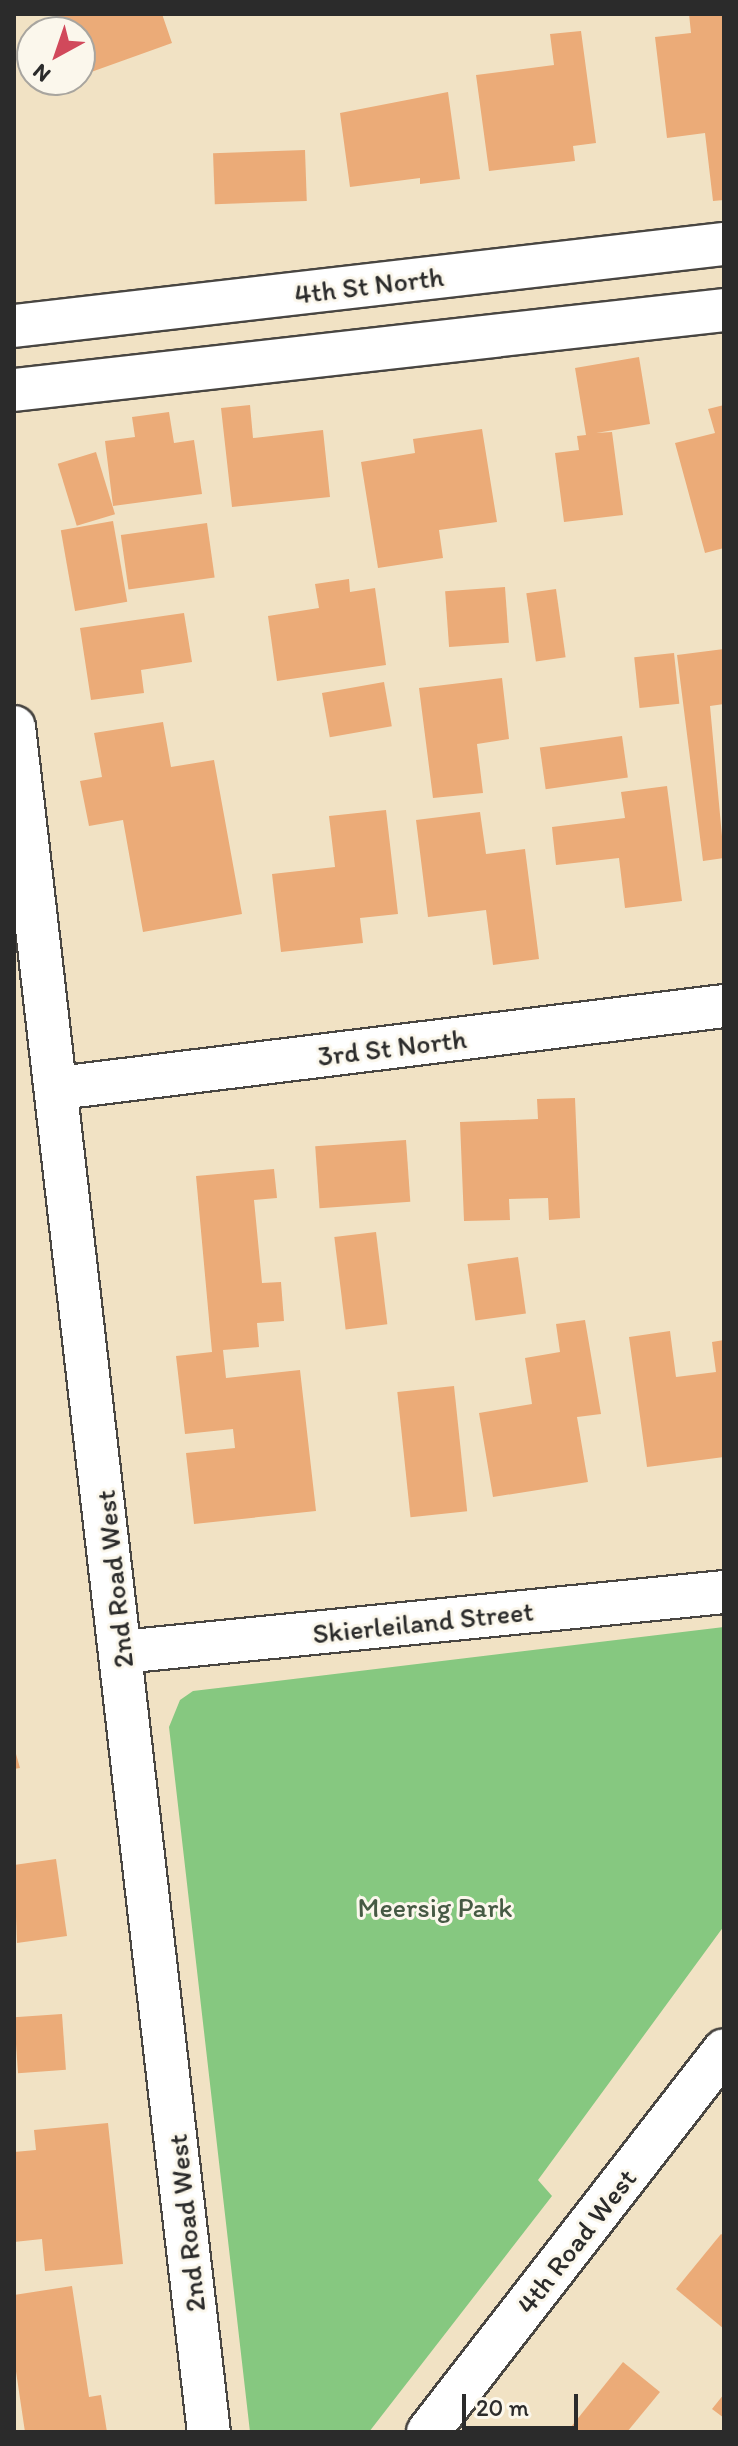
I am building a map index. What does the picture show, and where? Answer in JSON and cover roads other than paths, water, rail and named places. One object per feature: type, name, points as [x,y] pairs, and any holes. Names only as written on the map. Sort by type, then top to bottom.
[{"type":"street","name":"4th St North","points":[[14,326],[724,244]]},
{"type":"street","points":[[14,390],[724,310]]},
{"type":"street","name":"2nd Road West","points":[[14,727],[59,1088],[209,2432]]},
{"type":"street","name":"3rd St North","points":[[59,1088],[724,1006]]},
{"type":"street","name":"Skierleiland Street","points":[[122,1652],[724,1592]]},
{"type":"street","name":"4th Road West","points":[[428,2432],[724,2050]]},
{"type":"park label","name":"Meersig Park","points":[[435,1907]]}]
